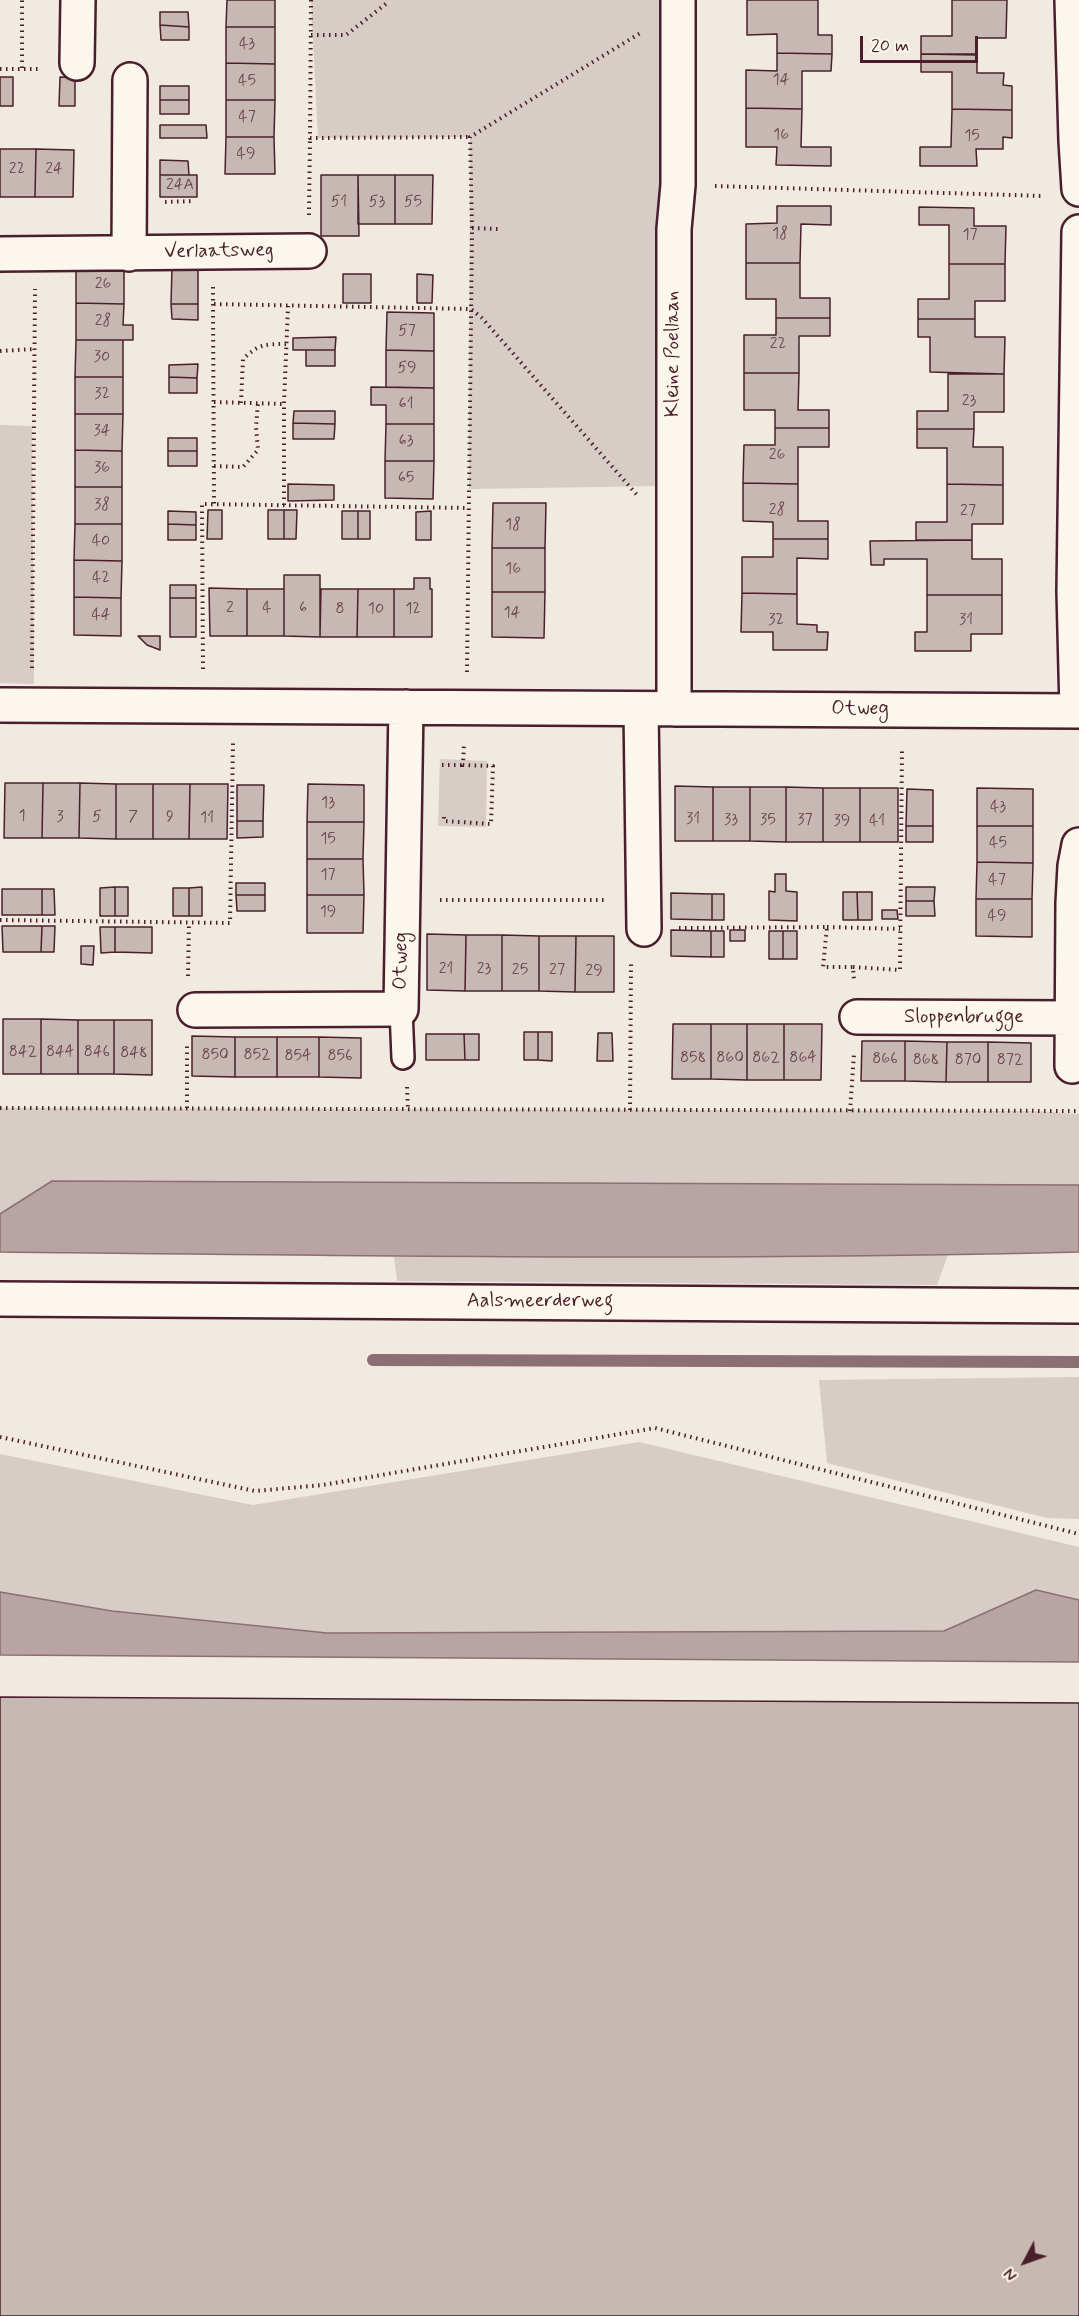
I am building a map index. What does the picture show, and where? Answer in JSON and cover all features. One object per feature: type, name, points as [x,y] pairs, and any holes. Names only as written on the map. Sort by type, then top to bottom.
[{"type":"street","points":[[78,0],[78,63]]},
{"type":"street","points":[[1067,193],[1076,141],[1072,0]]},
{"type":"street","name":"Kleine Poellaan","points":[[674,709],[674,229],[678,185],[678,5]]},
{"type":"street","points":[[129,255],[130,80]]},
{"type":"street","points":[[1078,711],[1074,591],[1079,232]]},
{"type":"street","name":"Verlaatsweg","points":[[0,254],[129,255],[212,251],[309,251]]},
{"type":"street","name":"Otweg","points":[[16,705],[1078,711]]},
{"type":"street","name":"Otweg","points":[[195,1010],[401,1009],[406,707]]},
{"type":"street","points":[[641,709],[644,914]]},
{"type":"street","points":[[1072,1066],[1073,903],[1075,866],[1079,845]]},
{"type":"street","name":"Sloppenbrugge","points":[[856,1017],[1071,1018]]},
{"type":"street","name":"Aalsmeerderweg","points":[[0,1299],[1079,1306]]},
{"type":"lane","points":[[401,1009],[402,1058]]},
{"type":"path","points":[[22,0],[22,68]]},
{"type":"path","points":[[309,251],[311,0]]},
{"type":"path","points":[[311,35],[346,35],[387,3],[387,0]]},
{"type":"path","points":[[310,138],[470,137],[678,5]]},
{"type":"path","points":[[463,765],[467,688],[472,228],[470,137]]},
{"type":"path","points":[[678,185],[1067,193]]},
{"type":"path","points":[[472,228],[499,228]]},
{"type":"path","points":[[212,251],[214,504]]},
{"type":"path","points":[[16,705],[34,349],[35,255]]},
{"type":"path","points":[[213,303],[471,309],[482,318],[674,535]]},
{"type":"path","points":[[284,505],[284,404],[288,306]]},
{"type":"path","points":[[241,403],[243,359],[256,347],[287,344]]},
{"type":"path","points":[[0,351],[34,349]]},
{"type":"path","points":[[214,402],[284,404]]},
{"type":"path","points":[[214,466],[243,467],[258,450],[256,427],[258,404]]},
{"type":"path","points":[[0,920],[230,923],[218,706],[202,504],[468,508]]},
{"type":"path","points":[[827,927],[823,967],[900,970],[901,710]]},
{"type":"path","points":[[442,775],[442,764],[493,766],[491,824],[444,821],[444,813]]},
{"type":"path","points":[[403,900],[827,927],[900,929]]},
{"type":"path","points":[[630,1110],[631,957],[644,914]]},
{"type":"path","points":[[850,1111],[856,1017],[853,967]]},
{"type":"path","points":[[0,1108],[1079,1111]]},
{"type":"path","points":[[0,1437],[255,1491],[323,1485],[655,1428],[1079,1534]]},
{"type":"shaded area","points":[[311,0],[662,0],[659,486],[469,489],[470,137],[318,138]]},
{"type":"shaded area","points":[[0,425],[32,426],[34,684],[0,683]]},
{"type":"shaded area","points":[[440,759],[487,761],[486,827],[438,826]]},
{"type":"shaded area","points":[[0,1108],[1036,1111],[1079,1114],[1079,1185],[52,1181],[0,1214]]},
{"type":"shaded area","points":[[52,1181],[1079,1185],[1079,1252],[675,1257],[0,1252],[0,1214]]},
{"type":"shaded area","points":[[948,1255],[937,1285],[397,1281],[394,1257]]},
{"type":"shaded area","points":[[1079,1377],[1079,1519],[1047,1518],[827,1463],[819,1380]]},
{"type":"shaded area","points":[[639,1442],[1079,1547],[1079,1600],[1036,1590],[944,1631],[327,1633],[112,1611],[0,1592],[0,1454],[253,1505]]},
{"type":"shaded area","points":[[1036,1590],[1079,1600],[1079,1662],[0,1655],[0,1592],[112,1611],[327,1633],[944,1631]]},
{"type":"building","points":[[227,0],[275,0],[275,27],[226,27]]},
{"type":"building","points":[[747,0],[818,0],[818,35],[832,35],[832,54],[777,53],[777,34],[747,35]]},
{"type":"building","points":[[952,0],[1007,0],[1006,38],[977,38],[977,54],[921,54],[921,36],[952,36]]},
{"type":"building","points":[[160,12],[188,12],[189,27],[160,25]]},
{"type":"building","points":[[160,25],[189,27],[189,40],[161,40]]},
{"type":"building","points":[[226,27],[275,27],[275,64],[226,63]]},
{"type":"building","points":[[777,53],[832,54],[831,71],[802,71],[802,109],[746,108],[746,70],[777,71]]},
{"type":"building","points":[[921,54],[977,55],[977,73],[1004,73],[1003,85],[1012,86],[1012,110],[952,109],[952,72],[921,72]]},
{"type":"building","points":[[226,63],[275,64],[275,100],[226,100]]},
{"type":"building","points":[[0,77],[13,77],[13,106],[0,106]]},
{"type":"building","points":[[60,77],[75,78],[75,106],[59,106]]},
{"type":"building","points":[[160,86],[189,86],[189,100],[160,100]]},
{"type":"building","points":[[160,100],[189,100],[189,114],[160,114]]},
{"type":"building","points":[[226,100],[275,100],[274,137],[226,137]]},
{"type":"building","points":[[746,108],[802,109],[801,147],[831,147],[831,166],[776,165],[777,147],[746,147]]},
{"type":"building","points":[[952,109],[1012,110],[1012,138],[1003,137],[1003,149],[976,149],[977,166],[920,166],[920,147],[951,147]]},
{"type":"building","points":[[160,125],[206,125],[207,138],[160,138]]},
{"type":"building","points":[[226,137],[274,137],[275,174],[225,174]]},
{"type":"building","points":[[0,149],[36,149],[35,197],[0,197]]},
{"type":"building","points":[[36,149],[74,150],[73,197],[35,197]]},
{"type":"building","points":[[160,160],[188,161],[189,175],[160,175]]},
{"type":"building","points":[[160,175],[197,175],[197,197],[160,197]]},
{"type":"building","points":[[321,175],[358,175],[359,236],[321,236]]},
{"type":"building","points":[[358,175],[395,175],[395,224],[358,224]]},
{"type":"building","points":[[395,175],[433,175],[432,224],[395,224]]},
{"type":"building","points":[[777,206],[831,206],[831,225],[801,224],[800,263],[746,263],[746,224],[777,223]]},
{"type":"building","points":[[919,207],[974,208],[974,226],[1006,226],[1005,264],[949,264],[949,225],[919,225]]},
{"type":"building","points":[[746,263],[800,263],[800,298],[830,298],[830,318],[776,318],[776,299],[746,299]]},
{"type":"building","points":[[949,264],[1005,264],[1005,301],[975,301],[975,319],[918,319],[918,299],[949,299]]},
{"type":"building","points":[[76,265],[124,266],[124,304],[76,303]]},
{"type":"building","points":[[172,267],[198,267],[198,304],[171,304]]},
{"type":"building","points":[[343,274],[371,274],[371,303],[343,303]]},
{"type":"building","points":[[417,274],[433,275],[432,303],[417,303]]},
{"type":"building","points":[[76,303],[124,304],[123,325],[133,325],[133,340],[76,340]]},
{"type":"building","points":[[171,304],[198,304],[198,320],[172,319]]},
{"type":"building","points":[[387,312],[434,313],[434,351],[386,350]]},
{"type":"building","points":[[776,318],[830,318],[830,336],[799,336],[799,373],[744,373],[744,335],[776,335]]},
{"type":"building","points":[[918,319],[975,319],[975,337],[1005,337],[1004,374],[930,372],[930,337],[918,337]]},
{"type":"building","points":[[336,337],[335,350],[293,350],[293,338]]},
{"type":"building","points":[[76,340],[123,340],[123,377],[75,377]]},
{"type":"building","points":[[306,350],[335,350],[335,366],[306,366]]},
{"type":"building","points":[[386,350],[434,351],[434,388],[386,387]]},
{"type":"building","points":[[198,364],[197,378],[169,377],[169,365]]},
{"type":"building","points":[[744,373],[799,373],[798,410],[829,410],[829,428],[775,428],[775,410],[744,410]]},
{"type":"building","points":[[948,374],[1004,374],[1004,412],[974,412],[974,429],[917,429],[917,411],[948,411]]},
{"type":"building","points":[[75,377],[123,377],[123,414],[75,414]]},
{"type":"building","points":[[169,377],[197,378],[197,393],[169,393]]},
{"type":"building","points":[[371,387],[434,388],[434,424],[386,424],[386,405],[371,405]]},
{"type":"building","points":[[294,411],[335,411],[335,424],[293,423]]},
{"type":"building","points":[[75,414],[123,414],[122,451],[75,450]]},
{"type":"building","points":[[293,423],[335,424],[334,439],[293,439]]},
{"type":"building","points":[[386,424],[434,424],[434,461],[385,461]]},
{"type":"building","points":[[775,428],[829,428],[829,447],[798,447],[798,484],[743,483],[744,445],[775,445]]},
{"type":"building","points":[[917,429],[974,429],[973,447],[1003,447],[1003,485],[947,484],[947,448],[917,448]]},
{"type":"building","points":[[168,438],[197,438],[197,451],[168,451]]},
{"type":"building","points":[[75,450],[122,451],[122,487],[75,487]]},
{"type":"building","points":[[168,451],[197,451],[197,466],[168,466]]},
{"type":"building","points":[[385,461],[434,461],[433,499],[385,498]]},
{"type":"building","points":[[743,483],[798,484],[798,521],[828,521],[828,539],[773,539],[773,522],[743,521]]},
{"type":"building","points":[[288,484],[334,485],[334,500],[288,501]]},
{"type":"building","points":[[947,484],[1003,485],[1003,524],[972,524],[972,540],[916,540],[916,522],[947,522]]},
{"type":"building","points":[[75,487],[122,487],[122,524],[75,524]]},
{"type":"building","points":[[493,503],[546,503],[545,548],[492,548]]},
{"type":"building","points":[[208,510],[222,510],[222,539],[207,539]]},
{"type":"building","points":[[268,510],[284,510],[284,539],[268,539]]},
{"type":"building","points":[[284,510],[297,510],[296,539],[284,539]]},
{"type":"building","points":[[168,511],[196,512],[196,525],[168,524]]},
{"type":"building","points":[[342,511],[358,511],[358,539],[342,539]]},
{"type":"building","points":[[358,511],[370,511],[370,539],[358,539]]},
{"type":"building","points":[[431,511],[431,540],[416,540],[416,512]]},
{"type":"building","points":[[75,524],[122,524],[122,561],[74,560]]},
{"type":"building","points":[[168,524],[196,525],[196,540],[168,540]]},
{"type":"building","points":[[773,539],[828,539],[828,559],[797,558],[797,594],[742,593],[742,557],[773,557]]},
{"type":"building","points":[[972,540],[972,559],[1002,559],[1002,595],[927,595],[927,559],[884,559],[884,565],[871,565],[870,541]]},
{"type":"building","points":[[492,548],[545,548],[545,592],[492,592]]},
{"type":"building","points":[[74,560],[122,561],[121,598],[74,597]]},
{"type":"building","points":[[284,575],[320,575],[320,637],[284,636]]},
{"type":"building","points":[[414,578],[430,578],[432,637],[394,637],[394,589],[414,589]]},
{"type":"building","points":[[170,585],[196,585],[196,598],[170,598]]},
{"type":"building","points":[[209,588],[247,589],[247,636],[210,636]]},
{"type":"building","points":[[247,589],[284,589],[284,636],[247,636]]},
{"type":"building","points":[[321,589],[358,589],[357,637],[320,637]]},
{"type":"building","points":[[358,589],[394,589],[394,637],[357,637]]},
{"type":"building","points":[[492,592],[545,592],[544,638],[492,637]]},
{"type":"building","points":[[742,593],[797,594],[797,624],[817,625],[817,632],[828,632],[827,650],[773,650],[773,632],[741,632]]},
{"type":"building","points":[[927,595],[1002,595],[1002,634],[971,634],[971,651],[915,651],[915,632],[927,632]]},
{"type":"building","points":[[74,597],[121,598],[121,636],[74,635]]},
{"type":"building","points":[[170,598],[196,598],[196,637],[170,637]]},
{"type":"building","points":[[138,636],[160,636],[160,650],[147,645]]},
{"type":"building","points":[[5,783],[43,783],[42,838],[4,838]]},
{"type":"building","points":[[43,783],[80,783],[79,838],[42,838]]},
{"type":"building","points":[[80,783],[116,784],[116,839],[79,838]]},
{"type":"building","points":[[116,784],[153,784],[153,839],[116,839]]},
{"type":"building","points":[[153,784],[190,784],[189,839],[153,839]]},
{"type":"building","points":[[190,784],[228,784],[227,839],[189,839]]},
{"type":"building","points":[[308,784],[364,785],[364,822],[307,822]]},
{"type":"building","points":[[237,785],[264,785],[263,821],[237,821]]},
{"type":"building","points":[[675,786],[713,787],[713,841],[675,841]]},
{"type":"building","points":[[713,787],[750,787],[750,841],[713,841]]},
{"type":"building","points":[[750,787],[786,787],[786,842],[750,841]]},
{"type":"building","points":[[786,787],[823,788],[823,842],[786,842]]},
{"type":"building","points":[[823,788],[860,788],[860,842],[823,842]]},
{"type":"building","points":[[860,788],[898,788],[898,842],[860,842]]},
{"type":"building","points":[[977,788],[1033,789],[1033,826],[977,826]]},
{"type":"building","points":[[907,789],[933,790],[933,826],[906,826]]},
{"type":"building","points":[[237,821],[263,821],[263,837],[237,838]]},
{"type":"building","points":[[307,822],[364,822],[363,859],[307,859]]},
{"type":"building","points":[[906,826],[933,826],[933,842],[906,842]]},
{"type":"building","points":[[977,826],[1033,826],[1033,863],[977,862]]},
{"type":"building","points":[[307,859],[363,859],[364,895],[307,895]]},
{"type":"building","points":[[977,862],[1033,863],[1032,899],[976,899]]},
{"type":"building","points":[[775,874],[786,874],[786,891],[797,892],[797,921],[769,920],[769,891],[775,892]]},
{"type":"building","points":[[236,883],[265,883],[265,895],[236,895]]},
{"type":"building","points":[[115,887],[128,887],[128,916],[115,916]]},
{"type":"building","points":[[115,887],[115,916],[100,916],[100,888]]},
{"type":"building","points":[[202,887],[202,916],[189,916],[189,888]]},
{"type":"building","points":[[906,887],[935,887],[934,901],[906,901]]},
{"type":"building","points":[[173,888],[189,888],[189,916],[173,916]]},
{"type":"building","points":[[2,889],[42,889],[42,915],[2,915]]},
{"type":"building","points":[[42,889],[54,889],[55,915],[42,915]]},
{"type":"building","points":[[843,892],[857,892],[858,920],[843,920]]},
{"type":"building","points":[[857,892],[872,892],[872,920],[858,920]]},
{"type":"building","points":[[671,893],[712,894],[712,920],[671,919]]},
{"type":"building","points":[[712,894],[724,894],[724,920],[712,920]]},
{"type":"building","points":[[236,895],[265,895],[265,911],[237,911]]},
{"type":"building","points":[[307,895],[364,895],[363,933],[307,933]]},
{"type":"building","points":[[976,899],[1032,899],[1032,937],[976,936]]},
{"type":"building","points":[[906,901],[934,901],[935,916],[906,916]]},
{"type":"building","points":[[882,910],[897,910],[898,919],[882,919]]},
{"type":"building","points":[[2,926],[42,926],[41,952],[3,952]]},
{"type":"building","points":[[42,926],[55,926],[54,952],[41,952]]},
{"type":"building","points":[[100,927],[115,927],[115,952],[101,953]]},
{"type":"building","points":[[115,927],[152,927],[152,953],[115,952]]},
{"type":"building","points":[[671,930],[711,931],[711,957],[671,956]]},
{"type":"building","points":[[730,930],[745,930],[745,941],[730,941]]},
{"type":"building","points":[[711,931],[724,931],[724,957],[711,957]]},
{"type":"building","points":[[769,931],[783,931],[783,959],[769,959]]},
{"type":"building","points":[[783,931],[797,931],[797,959],[783,959]]},
{"type":"building","points":[[427,934],[466,935],[465,991],[427,990]]},
{"type":"building","points":[[466,935],[502,935],[502,991],[465,991]]},
{"type":"building","points":[[502,935],[539,936],[539,991],[502,991]]},
{"type":"building","points":[[539,936],[576,936],[575,992],[539,991]]},
{"type":"building","points":[[576,936],[614,936],[614,992],[575,992]]},
{"type":"building","points":[[81,946],[94,946],[93,965],[81,964]]},
{"type":"building","points":[[3,1019],[41,1019],[41,1074],[3,1074]]},
{"type":"building","points":[[41,1019],[78,1020],[78,1074],[41,1074]]},
{"type":"building","points":[[78,1020],[114,1020],[114,1074],[78,1074]]},
{"type":"building","points":[[114,1020],[152,1020],[152,1075],[114,1074]]},
{"type":"building","points":[[673,1024],[711,1024],[711,1079],[672,1079]]},
{"type":"building","points":[[711,1024],[747,1024],[747,1080],[711,1079]]},
{"type":"building","points":[[747,1024],[784,1024],[784,1080],[747,1080]]},
{"type":"building","points":[[784,1024],[822,1024],[821,1080],[784,1080]]},
{"type":"building","points":[[524,1032],[538,1032],[538,1060],[524,1060]]},
{"type":"building","points":[[538,1032],[552,1032],[552,1061],[538,1060]]},
{"type":"building","points":[[598,1033],[612,1033],[613,1061],[597,1061]]},
{"type":"building","points":[[426,1034],[464,1034],[465,1060],[426,1060]]},
{"type":"building","points":[[464,1034],[479,1034],[479,1060],[465,1060]]},
{"type":"building","points":[[192,1036],[235,1037],[235,1077],[192,1076]]},
{"type":"building","points":[[235,1037],[277,1037],[277,1077],[235,1077]]},
{"type":"building","points":[[277,1037],[319,1037],[319,1077],[277,1077]]},
{"type":"building","points":[[319,1037],[361,1038],[361,1078],[319,1077]]},
{"type":"building","points":[[862,1041],[905,1041],[905,1081],[861,1081]]},
{"type":"building","points":[[905,1041],[947,1042],[946,1082],[905,1081]]},
{"type":"building","points":[[947,1042],[988,1042],[988,1082],[946,1082]]},
{"type":"building","points":[[988,1042],[1031,1043],[1031,1082],[988,1082]]},
{"type":"building","points":[[0,1697],[1079,1703],[1079,2316],[0,2316]]},
{"type":"waterway","points":[[373,1360],[1079,1362]]}]
